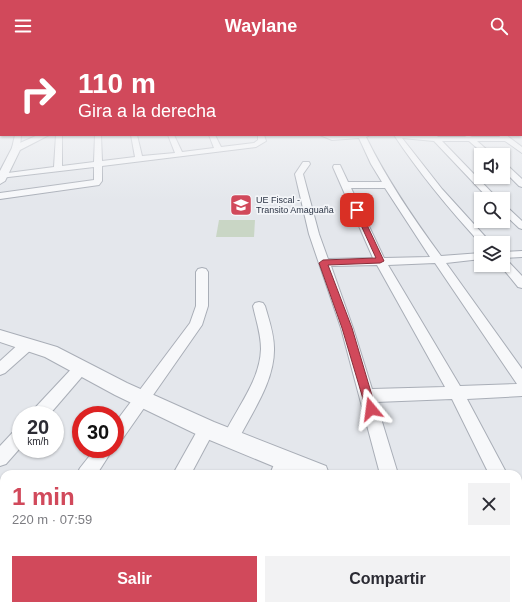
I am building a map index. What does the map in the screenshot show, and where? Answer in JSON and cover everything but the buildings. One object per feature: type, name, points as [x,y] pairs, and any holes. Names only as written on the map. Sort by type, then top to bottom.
[{"type":"street","points":[[1,177],[16,148]]},
{"type":"street","points":[[58,168],[59,148]]},
{"type":"street","points":[[0,196],[96,183],[98,181],[98,148]]},
{"type":"street","points":[[137,148],[139,158]]},
{"type":"street","points":[[176,148],[178,154]]},
{"type":"street","points":[[1,177],[97,163],[227,148]]},
{"type":"street","points":[[368,148],[387,185],[522,380]]},
{"type":"street","points":[[408,148],[460,216],[479,236]]},
{"type":"street","points":[[445,148],[487,192]]},
{"type":"street","points":[[306,164],[299,174],[314,234],[347,328],[389,470]]},
{"type":"street","points":[[337,166],[380,261],[456,392],[496,470]]},
{"type":"street","points":[[510,173],[522,184]]},
{"type":"street","points":[[345,185],[387,185]]},
{"type":"street","points":[[510,215],[522,226]]},
{"type":"street","points":[[510,255],[522,254]]},
{"type":"street","points":[[323,263],[438,260],[474,257]]},
{"type":"street","points":[[510,269],[522,284]]},
{"type":"street","points":[[124,424],[196,325],[202,306],[202,272]]},
{"type":"street","points":[[230,439],[261,377],[267,355],[265,328],[260,306]]},
{"type":"street","points":[[0,336],[51,352],[142,399],[230,439],[282,467],[297,470]]},
{"type":"street","points":[[0,369],[27,345]]},
{"type":"street","points":[[47,406],[81,368]]},
{"type":"street","points":[[367,396],[522,390]]},
{"type":"street","points":[[184,470],[207,429]]},
{"type":"street","points":[[0,458],[12,445]]},
{"type":"street","points":[[89,470],[98,458]]},
{"type":"green space","points":[[219,220],[255,220],[254,237],[216,237]]},
{"type":"place","name":"UE Fiscal - Transito Amaguaña","points":[[241,205]]},
{"type":"route","points":[[357,210],[380,261],[323,263],[347,328],[371,409]]}]
